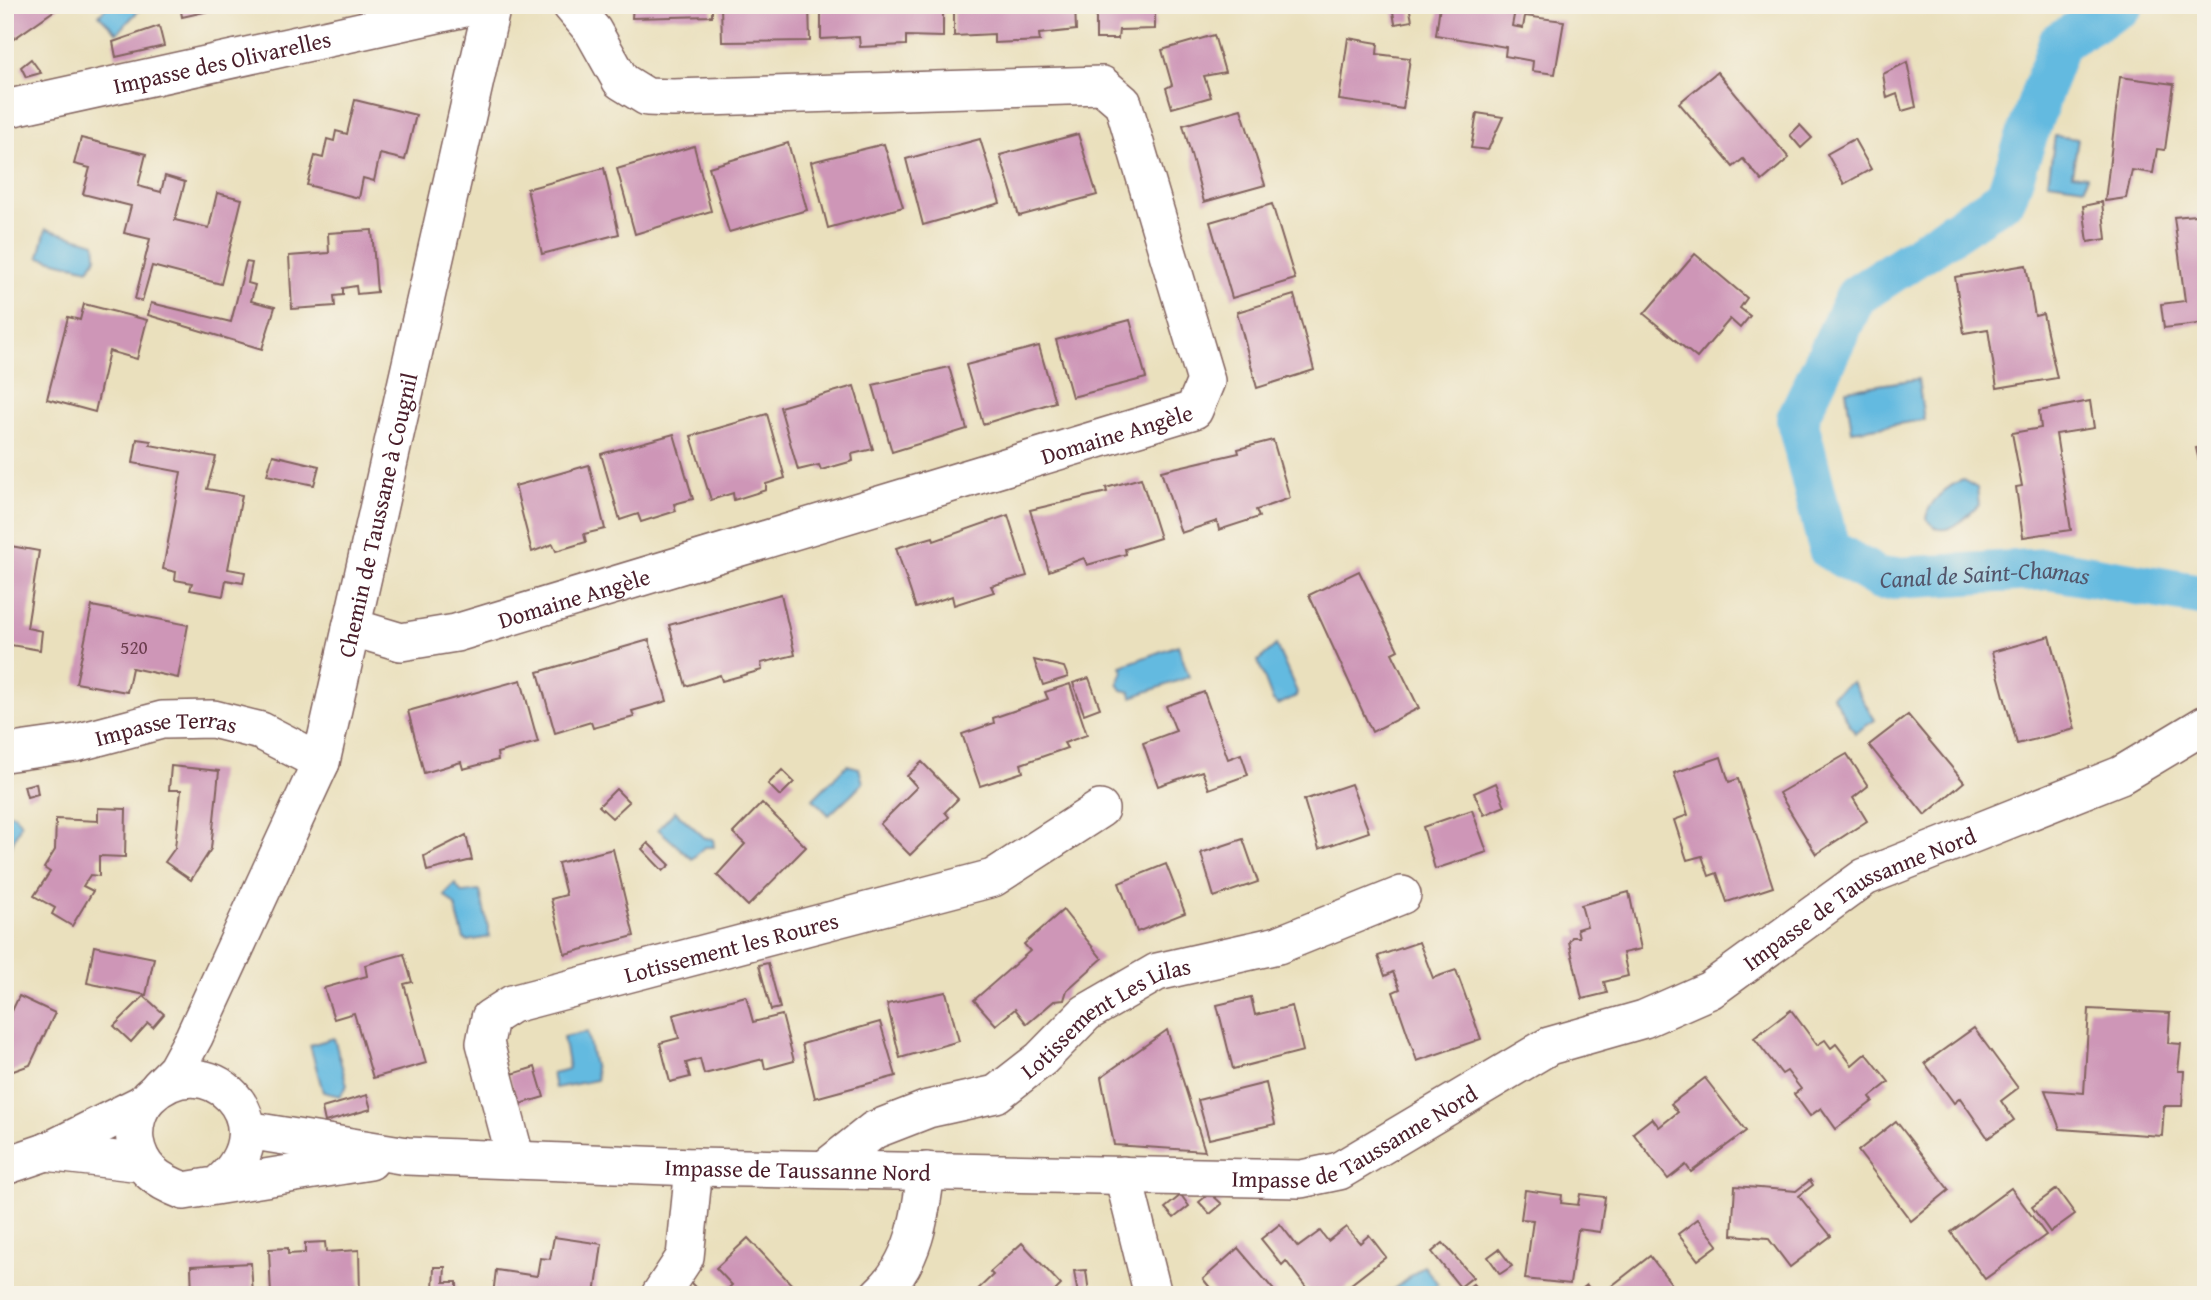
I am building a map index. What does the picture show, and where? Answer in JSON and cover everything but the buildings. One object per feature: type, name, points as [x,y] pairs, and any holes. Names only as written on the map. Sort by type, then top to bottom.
[{"type":"street","name":"Impasse des Olivarelles","points":[[5,109],[479,5]]},
{"type":"street","name":"Chemin de Taussane à Cougnil","points":[[46,1152],[142,1163],[134,1133],[151,1095],[176,1070],[194,1037],[321,762],[492,5]]},
{"type":"street","name":"Domaine Angèle","points":[[351,626],[401,642],[456,634],[1194,410],[1206,381],[1123,103],[1102,85],[673,99],[648,97],[621,81],[593,31],[571,5]]},
{"type":"street","name":"Impasse Terras","points":[[5,753],[76,743],[162,720],[213,719],[261,731],[321,762]]},
{"type":"street","name":"Impasse de Taussanne Nord","points":[[247,1130],[407,1156],[694,1167],[1301,1179],[1339,1171],[1549,1046],[1644,1019],[1710,990],[1865,877],[2121,775],[2206,724]]},
{"type":"street","name":"Lotissement les Roures","points":[[516,1160],[485,1043],[491,1018],[512,1004],[993,878],[1100,809]]},
{"type":"street","name":"Lotissement Les Lilas","points":[[825,1170],[874,1130],[928,1110],[996,1094],[1041,1059],[1086,1013],[1157,972],[1278,945],[1402,895]]},
{"type":"street","points":[[142,1163],[159,1182],[184,1191],[204,1189],[220,1183],[241,1160],[247,1130],[237,1101],[214,1083],[206,1007]]},
{"type":"street","name":"Chemin de Taussane à Cougnil","points":[[5,1166],[46,1152],[185,1078],[214,1083]]},
{"type":"street","name":"Impasse de Taussanne Nord","points":[[220,1183],[407,1156]]},
{"type":"street","points":[[660,1295],[685,1257],[694,1167]]},
{"type":"street","points":[[879,1295],[894,1282],[920,1224],[926,1171]]},
{"type":"street","points":[[1123,1175],[1153,1295]]},
{"type":"water","points":[[108,5],[144,5],[117,33],[99,15]]},
{"type":"water","points":[[2055,136],[2078,139],[2072,174],[2087,176],[2085,187],[2048,182]]},
{"type":"water","points":[[46,229],[95,243],[96,256],[89,269],[39,257]]},
{"type":"water","points":[[1918,379],[1924,420],[1852,431],[1846,390]]},
{"type":"water","points":[[1963,480],[1977,488],[1979,505],[1960,522],[1946,529],[1939,529],[1926,518],[1928,512],[1945,490]]},
{"type":"water","points":[[1178,645],[1189,677],[1132,697],[1131,692],[1122,690],[1118,684],[1123,671],[1121,666]]},
{"type":"water","points":[[1276,645],[1297,692],[1296,696],[1278,705],[1273,701],[1258,661]]},
{"type":"water","points":[[1852,682],[1875,720],[1855,733],[1832,695]]},
{"type":"water","points":[[847,765],[859,768],[863,783],[829,815],[813,799]]},
{"type":"water","points":[[675,811],[705,838],[713,839],[714,847],[705,847],[692,859],[658,829]]},
{"type":"water","points":[[14,814],[21,824],[5,859],[5,817]]},
{"type":"water","points":[[455,884],[462,893],[480,891],[490,937],[468,941],[464,939],[455,906],[444,895]]},
{"type":"water","points":[[587,1032],[597,1080],[555,1088],[552,1073],[569,1069],[563,1037]]},
{"type":"water","points":[[334,1038],[347,1085],[340,1096],[323,1092],[310,1045]]},
{"type":"water","points":[[1424,1266],[1438,1284],[1425,1295],[1386,1295]]},
{"type":"waterway","name":"Canal de Saint-Chamas","points":[[2123,5],[2059,42],[2006,197],[1856,296],[1797,419],[1829,549],[1880,579],[2049,569],[2206,596]]}]
